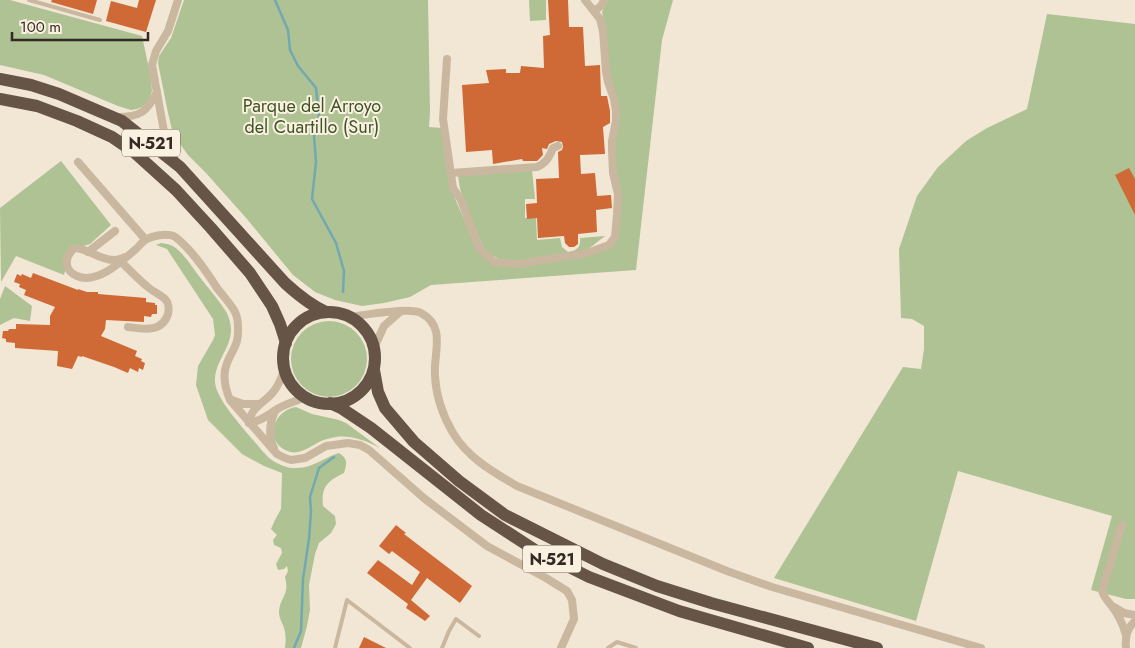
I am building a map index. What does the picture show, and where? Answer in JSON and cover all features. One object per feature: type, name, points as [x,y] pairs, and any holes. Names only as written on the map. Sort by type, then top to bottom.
[{"type":"highway","name":"N-521","points":[[0,79],[31,85],[112,116],[122,121],[177,164],[300,296],[316,308],[326,312],[342,314],[358,322],[370,338],[374,348],[374,370],[378,392],[385,408],[414,442],[459,481],[505,515],[603,564],[657,586],[711,603],[877,648]]},
{"type":"highway","name":"N-521","points":[[0,99],[37,106],[112,137],[134,152],[176,190],[250,273],[272,306],[286,342],[283,355],[284,368]]},
{"type":"highway","points":[[286,342],[295,327],[304,320],[314,314],[326,312]]},
{"type":"highway","points":[[284,368],[292,385],[306,397]]},
{"type":"highway","points":[[330,404],[348,399],[360,392],[369,381],[374,370]]},
{"type":"highway","name":"N-521","points":[[306,397],[320,403],[342,408],[371,428],[481,515],[535,550],[589,577],[679,611],[808,648]]},
{"type":"street","points":[[177,164],[164,137],[152,64],[156,51],[168,31],[178,0]]},
{"type":"street","points":[[447,59],[443,119],[453,188],[461,200],[479,248],[494,262],[519,264],[587,253],[609,245],[615,237],[618,214],[618,194],[613,173],[612,151],[616,111],[606,72],[600,19],[585,0]]},
{"type":"street","points":[[594,11],[601,6],[604,0]]},
{"type":"street","points":[[112,116],[129,117],[144,111],[151,105],[157,92]]},
{"type":"street","points":[[451,173],[537,168],[548,160],[553,148],[558,146]]},
{"type":"street","points":[[78,162],[145,239]]},
{"type":"street","points":[[88,252],[116,231]]},
{"type":"street","points":[[123,259],[114,260],[96,256],[80,248],[74,248],[68,256],[67,264],[69,270],[81,278],[98,276],[110,270],[123,259],[145,239],[169,235],[178,238],[196,258],[236,314],[238,342],[226,364],[224,376],[226,390],[230,400],[277,454],[291,460],[305,458],[326,446],[348,443],[360,445],[369,450],[425,499],[487,546],[567,591],[572,600],[574,619],[561,648]]},
{"type":"street","points":[[123,259],[150,288],[166,300],[168,305],[165,321],[158,327],[147,329],[128,327]]},
{"type":"street","points":[[374,348],[384,326],[401,311]]},
{"type":"street","points":[[349,317],[413,311],[420,312],[431,321],[436,330],[435,376],[440,406],[454,434],[466,451],[490,471],[526,490],[736,574],[782,590],[981,648]]},
{"type":"street","points":[[250,423],[250,416],[259,404],[269,398],[276,389],[284,368]]},
{"type":"street","points":[[250,423],[262,420],[293,401],[306,397]]},
{"type":"street","points":[[230,400],[243,404],[259,404]]},
{"type":"street","points":[[276,410],[271,420],[270,432],[277,454]]},
{"type":"street","points":[[1122,526],[1102,591],[1123,625],[1126,635]]},
{"type":"street","points":[[1112,607],[1124,613],[1135,615]]},
{"type":"street","points":[[1125,647],[1126,635],[1131,624],[1135,621]]},
{"type":"lane","points":[[29,0],[100,20]]},
{"type":"lane","points":[[335,648],[347,600],[410,648]]},
{"type":"lane","points":[[442,648],[456,620],[480,636]]},
{"type":"lane","points":[[608,648],[617,642],[636,648]]},
{"type":"green space","points":[[0,0],[10,0],[142,36],[151,78],[152,91],[149,100],[142,107],[131,110],[44,75],[0,65]]},
{"type":"green space","name":"Parque del Arroyo del Cuartillo (Sur)","points":[[184,0],[428,0],[429,127],[442,128],[450,187],[477,249],[496,265],[603,248],[617,231],[613,174],[617,113],[607,57],[605,25],[602,12],[608,0],[673,0],[662,40],[636,270],[431,285],[410,297],[362,306],[335,300],[315,292],[293,275],[247,219],[174,138],[158,63],[159,56],[171,38]]},
{"type":"green space","points":[[529,0],[546,0],[546,20],[530,21]]},
{"type":"green space","points":[[1047,14],[1135,24],[1135,599],[1126,599],[1091,590],[1112,516],[958,471],[916,621],[774,578],[903,367],[921,369],[924,349],[924,326],[912,319],[901,318],[899,249],[917,196],[938,167],[966,141],[987,128],[1027,109]]},
{"type":"green space","points":[[61,161],[111,225],[90,244],[74,249],[64,275],[16,256],[1,282],[0,208]]},
{"type":"green space","points":[[532,170],[535,199],[525,199],[525,218],[536,218],[537,240],[560,238],[562,247],[568,252],[578,248],[580,238],[605,236],[587,250],[522,260],[501,260],[491,255],[483,247],[465,204],[458,175]]},
{"type":"green space","points":[[161,243],[176,248],[181,253],[228,315],[231,328],[230,338],[217,369],[215,382],[220,397],[243,429],[269,458],[286,467],[303,468],[339,453],[345,459],[344,473],[327,485],[323,494],[323,506],[335,516],[336,524],[331,533],[319,543],[315,554],[309,585],[310,610],[301,648],[285,648],[285,633],[279,614],[286,592],[285,577],[288,571],[287,566],[284,569],[278,570],[276,564],[282,553],[281,548],[274,545],[273,540],[277,535],[271,529],[281,509],[282,473],[242,454],[208,420],[196,385],[198,366],[215,335],[213,319],[167,249],[156,245]]},
{"type":"green space","points":[[5,286],[32,306],[30,321],[14,318],[0,325],[0,299]]},
{"type":"green space","points":[[329,321],[343,324],[356,332],[364,345],[367,359],[364,373],[356,386],[343,394],[329,397],[315,394],[302,386],[294,373],[291,359],[294,345],[302,332],[315,324]]},
{"type":"green space","points":[[296,407],[312,414],[346,423],[380,448],[359,439],[336,437],[324,440],[299,452],[285,450],[275,439],[274,426],[282,413]]},
{"type":"building","points":[[52,0],[97,0],[93,14],[51,2]]},
{"type":"building","points":[[139,0],[156,0],[146,32],[106,21],[111,1],[137,8]]},
{"type":"building","points":[[548,0],[568,0],[569,27],[583,27],[585,66],[600,65],[601,96],[607,96],[610,111],[610,123],[603,127],[605,154],[580,155],[581,174],[595,173],[597,196],[611,195],[612,208],[596,210],[597,232],[578,234],[578,244],[574,247],[569,247],[565,243],[564,236],[538,238],[537,218],[527,219],[526,204],[537,203],[536,179],[559,178],[558,152],[562,150],[562,142],[556,141],[549,144],[547,149],[542,148],[543,155],[537,161],[523,161],[522,159],[493,164],[492,150],[466,152],[462,85],[489,83],[486,70],[506,69],[506,73],[520,73],[521,66],[544,68],[543,36],[550,35]]},
{"type":"building","points":[[1129,168],[1135,179],[1135,215],[1115,175]]},
{"type":"building","points":[[33,273],[78,290],[98,292],[98,294],[146,298],[146,302],[155,303],[157,305],[157,314],[152,314],[151,317],[144,316],[144,322],[106,320],[105,329],[101,336],[137,351],[135,356],[142,359],[141,361],[145,363],[143,370],[139,368],[138,372],[130,368],[128,373],[82,356],[78,356],[72,369],[57,366],[58,351],[15,348],[15,343],[6,342],[6,339],[2,338],[3,331],[16,329],[16,324],[50,325],[50,316],[55,307],[24,295],[26,290],[19,287],[20,284],[14,282],[17,274],[31,278]]},
{"type":"building","points":[[396,525],[406,533],[404,534],[472,586],[460,603],[427,578],[411,600],[430,616],[425,621],[406,608],[408,604],[367,573],[378,560],[412,585],[420,572],[392,551],[389,554],[379,546]]},
{"type":"building","points":[[364,637],[386,648],[359,648]]},
{"type":"waterway","points":[[275,0],[288,30],[290,50],[298,66],[316,88],[319,117],[314,136],[316,162],[312,199],[336,243],[344,271],[343,292]]},
{"type":"waterway","points":[[294,648],[301,631],[303,579],[311,511],[310,497],[319,468],[334,457]]}]
